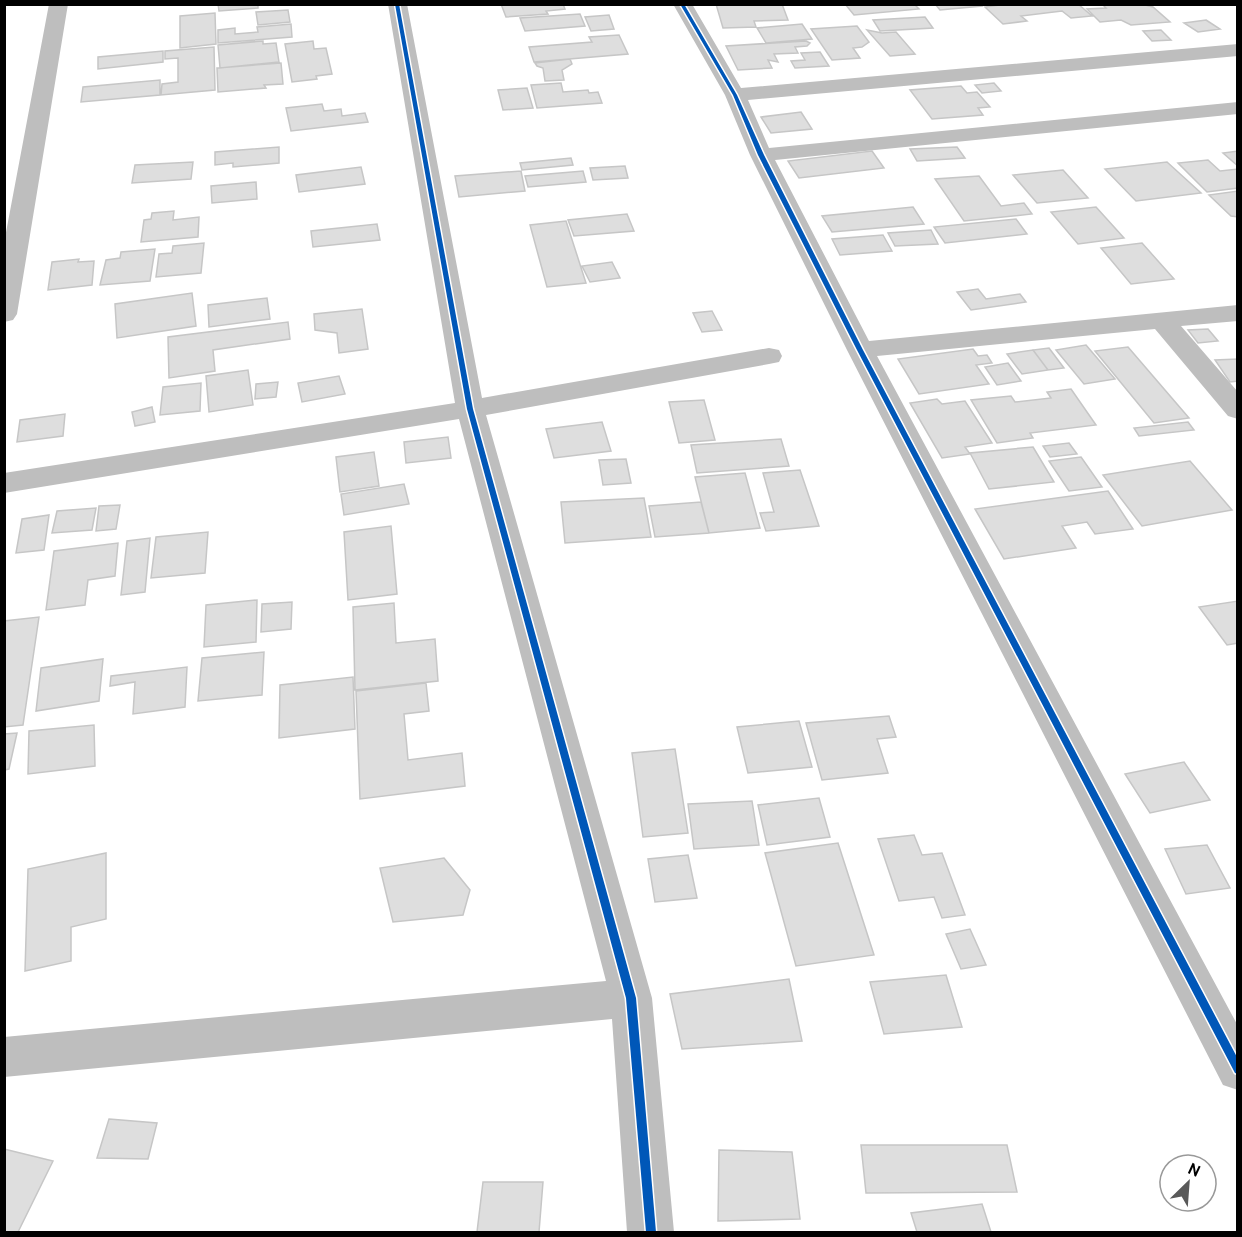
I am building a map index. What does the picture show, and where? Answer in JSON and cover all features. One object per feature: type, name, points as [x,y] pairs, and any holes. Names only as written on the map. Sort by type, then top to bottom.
[{"type":"street","points":[[4,314],[59,4]]},
{"type":"street","points":[[397,4],[470,409],[632,998],[651,1233]]},
{"type":"street","points":[[682,4],[735,94],[761,155],[860,350],[1238,1070]]},
{"type":"street","points":[[735,94],[1238,50]]},
{"type":"street","points":[[761,155],[1238,108]]},
{"type":"street","points":[[860,350],[1238,313]]},
{"type":"street","points":[[1163,322],[1238,410]]},
{"type":"street","points":[[4,483],[470,409],[769,356]]},
{"type":"street","points":[[4,1057],[632,998]]},
{"type":"building","points":[[218,4],[258,4],[258,8],[219,11]]},
{"type":"building","points":[[501,4],[563,4],[565,9],[546,11],[548,14],[506,17]]},
{"type":"building","points":[[716,4],[782,4],[788,20],[754,21],[756,27],[723,28]]},
{"type":"building","points":[[845,4],[914,4],[919,9],[854,15]]},
{"type":"building","points":[[935,4],[981,4],[982,6],[940,10]]},
{"type":"building","points":[[1007,4],[1078,4],[1092,16],[1071,18],[1062,11],[1021,16],[1027,21],[1003,24],[985,7]]},
{"type":"building","points":[[1102,4],[1141,4],[1153,7],[1170,22],[1131,25],[1121,20],[1100,22],[1087,9],[1106,8]]},
{"type":"building","points":[[288,10],[290,22],[258,25],[256,12]]},
{"type":"building","points":[[215,13],[216,44],[180,48],[180,16]]},
{"type":"building","points":[[580,14],[585,26],[525,31],[520,18]]},
{"type":"building","points":[[609,15],[614,29],[591,31],[585,17]]},
{"type":"building","points":[[925,17],[933,28],[880,31],[873,20]]},
{"type":"building","points":[[1206,20],[1220,29],[1198,32],[1184,23]]},
{"type":"building","points":[[291,24],[292,37],[218,43],[218,30],[235,28],[235,34],[258,32],[257,27]]},
{"type":"building","points":[[802,24],[812,39],[766,43],[757,28]]},
{"type":"building","points":[[857,26],[869,42],[862,47],[853,48],[860,58],[832,60],[811,29]]},
{"type":"building","points":[[867,30],[882,33],[896,32],[915,54],[890,56]]},
{"type":"building","points":[[1161,30],[1171,40],[1152,41],[1143,31]]},
{"type":"building","points":[[619,35],[628,54],[534,62],[529,47],[592,42],[589,37]]},
{"type":"building","points":[[263,41],[263,44],[276,43],[279,62],[220,68],[218,45]]},
{"type":"building","points":[[313,41],[314,49],[326,48],[332,74],[316,76],[317,79],[292,82],[285,44]]},
{"type":"building","points":[[806,41],[810,43],[807,46],[795,47],[798,53],[774,54],[778,62],[768,60],[772,68],[738,70],[726,46]]},
{"type":"building","points":[[214,47],[215,90],[161,95],[162,84],[178,82],[178,58],[165,59],[165,51]]},
{"type":"building","points":[[163,51],[163,62],[98,69],[98,57]]},
{"type":"building","points":[[820,52],[829,66],[795,68],[791,61],[805,60],[801,53]]},
{"type":"building","points":[[570,59],[572,64],[562,70],[564,80],[545,81],[543,68],[535,63]]},
{"type":"building","points":[[281,63],[283,84],[264,85],[266,88],[218,92],[217,68]]},
{"type":"building","points":[[160,80],[160,95],[81,102],[83,87]]},
{"type":"building","points":[[561,83],[563,92],[588,90],[589,93],[598,92],[602,103],[537,108],[531,85]]},
{"type":"building","points":[[994,83],[1001,91],[982,93],[975,85]]},
{"type":"building","points":[[961,86],[967,93],[977,92],[990,107],[978,108],[983,115],[932,119],[910,90]]},
{"type":"building","points":[[527,88],[533,108],[503,110],[498,90]]},
{"type":"building","points":[[322,104],[324,111],[341,109],[342,116],[365,113],[368,122],[291,131],[286,108]]},
{"type":"building","points":[[801,112],[812,129],[771,133],[761,117]]},
{"type":"building","points":[[279,147],[279,163],[233,167],[233,163],[215,165],[215,152]]},
{"type":"building","points":[[957,147],[965,158],[917,161],[910,149]]},
{"type":"building","points":[[872,151],[884,168],[799,178],[788,161]]},
{"type":"building","points":[[1238,151],[1238,166],[1223,153]]},
{"type":"building","points":[[571,158],[573,165],[522,170],[520,163]]},
{"type":"building","points":[[1208,160],[1220,171],[1238,169],[1238,188],[1207,192],[1178,163]]},
{"type":"building","points":[[193,162],[191,179],[132,183],[135,165]]},
{"type":"building","points":[[1167,162],[1201,193],[1136,201],[1105,169]]},
{"type":"building","points":[[625,166],[628,178],[593,180],[590,168]]},
{"type":"building","points":[[361,167],[365,184],[299,192],[296,175]]},
{"type":"building","points":[[1063,170],[1088,198],[1037,203],[1013,175]]},
{"type":"building","points":[[521,171],[525,191],[459,197],[455,176]]},
{"type":"building","points":[[583,171],[586,182],[528,187],[525,176]]},
{"type":"building","points":[[979,176],[1001,206],[1024,203],[1032,214],[964,221],[935,179]]},
{"type":"building","points":[[256,182],[257,199],[212,203],[211,186]]},
{"type":"building","points":[[1238,191],[1238,217],[1231,216],[1209,195]]},
{"type":"building","points":[[913,207],[924,224],[832,232],[822,216]]},
{"type":"building","points":[[1096,207],[1124,238],[1078,244],[1051,212]]},
{"type":"building","points":[[174,211],[173,220],[199,217],[198,237],[141,242],[144,220],[151,219],[152,213]]},
{"type":"building","points":[[627,214],[634,231],[574,236],[568,220]]},
{"type":"building","points":[[1016,219],[1027,234],[945,243],[934,227]]},
{"type":"building","points":[[566,221],[586,283],[547,287],[530,225]]},
{"type":"building","points":[[377,224],[380,240],[313,247],[311,231]]},
{"type":"building","points":[[931,230],[938,244],[895,246],[888,233]]},
{"type":"building","points":[[883,235],[892,251],[840,255],[832,239]]},
{"type":"building","points":[[204,243],[201,273],[156,277],[159,254],[172,253],[173,246]]},
{"type":"building","points":[[1142,243],[1174,279],[1131,284],[1101,248]]},
{"type":"building","points":[[155,249],[150,281],[100,285],[106,260],[120,258],[121,252]]},
{"type":"building","points":[[79,259],[78,262],[94,261],[92,285],[48,290],[52,262]]},
{"type":"building","points":[[612,262],[620,278],[590,282],[582,266]]},
{"type":"building","points":[[978,289],[986,299],[1020,294],[1026,302],[971,310],[957,292]]},
{"type":"building","points":[[192,293],[196,326],[117,338],[115,304]]},
{"type":"building","points":[[267,298],[270,319],[209,327],[208,305]]},
{"type":"building","points":[[362,309],[368,349],[339,353],[337,333],[315,330],[314,314]]},
{"type":"building","points":[[712,311],[722,330],[702,332],[693,313]]},
{"type":"building","points":[[288,322],[290,339],[213,350],[215,371],[169,378],[168,337]]},
{"type":"building","points":[[1208,329],[1218,341],[1198,343],[1188,330]]},
{"type":"building","points":[[1086,345],[1115,379],[1084,384],[1056,350]]},
{"type":"building","points":[[1128,347],[1189,418],[1154,423],[1095,351]]},
{"type":"building","points":[[1049,348],[1064,368],[1048,370],[1033,350]]},
{"type":"building","points":[[973,349],[978,356],[987,355],[992,363],[976,365],[989,384],[919,394],[898,359]]},
{"type":"building","points":[[1033,350],[1048,370],[1022,374],[1007,354]]},
{"type":"building","points":[[1238,359],[1238,381],[1230,382],[1215,360]]},
{"type":"building","points":[[1008,363],[1021,381],[997,385],[985,367]]},
{"type":"building","points":[[248,370],[253,405],[209,412],[206,376]]},
{"type":"building","points":[[339,376],[345,394],[302,402],[298,383]]},
{"type":"building","points":[[278,382],[276,397],[255,399],[256,384]]},
{"type":"building","points":[[201,383],[200,411],[160,415],[163,387]]},
{"type":"building","points":[[1071,389],[1096,425],[1030,433],[1033,438],[997,443],[971,400],[1011,396],[1015,402],[1051,398],[1047,392]]},
{"type":"building","points":[[937,399],[942,404],[965,401],[992,443],[965,447],[970,454],[942,458],[910,403]]},
{"type":"building","points":[[704,400],[715,440],[679,443],[669,402]]},
{"type":"building","points":[[152,407],[155,422],[135,426],[132,412]]},
{"type":"building","points":[[65,414],[63,436],[17,442],[20,420]]},
{"type":"building","points":[[602,422],[611,451],[554,458],[546,429]]},
{"type":"building","points":[[1188,422],[1194,430],[1139,436],[1134,428]]},
{"type":"building","points":[[448,437],[451,458],[406,463],[404,442]]},
{"type":"building","points":[[781,439],[789,466],[697,473],[691,445]]},
{"type":"building","points":[[1069,443],[1077,454],[1050,457],[1043,446]]},
{"type":"building","points":[[1033,447],[1054,482],[989,489],[970,453]]},
{"type":"building","points":[[374,452],[379,486],[340,492],[336,457]]},
{"type":"building","points":[[1081,457],[1102,487],[1069,491],[1049,461]]},
{"type":"building","points":[[626,459],[631,483],[603,485],[599,460]]},
{"type":"building","points":[[1190,461],[1232,510],[1142,526],[1103,475]]},
{"type":"building","points":[[800,470],[819,526],[766,531],[760,513],[774,512],[763,473]]},
{"type":"building","points":[[745,473],[760,528],[709,533],[695,477]]},
{"type":"building","points":[[404,484],[409,504],[344,515],[341,494]]},
{"type":"building","points":[[1108,491],[1133,529],[1095,534],[1087,522],[1062,526],[1076,548],[1004,559],[975,509]]},
{"type":"building","points":[[644,498],[651,537],[565,543],[561,502]]},
{"type":"building","points":[[701,502],[709,533],[655,537],[649,506]]},
{"type":"building","points":[[120,505],[116,529],[96,531],[99,506]]},
{"type":"building","points":[[96,508],[92,530],[52,533],[57,511]]},
{"type":"building","points":[[49,515],[44,550],[16,553],[22,519]]},
{"type":"building","points":[[391,526],[397,594],[348,600],[344,532]]},
{"type":"building","points":[[208,532],[205,573],[151,578],[156,537]]},
{"type":"building","points":[[150,538],[145,592],[121,595],[127,541]]},
{"type":"building","points":[[118,543],[115,576],[88,580],[85,605],[46,610],[54,551]]},
{"type":"building","points":[[257,600],[256,642],[204,647],[206,605]]},
{"type":"building","points":[[1238,601],[1238,643],[1227,645],[1199,607]]},
{"type":"building","points":[[292,602],[291,629],[261,632],[262,604]]},
{"type":"building","points":[[394,603],[396,643],[435,639],[438,681],[355,690],[353,607]]},
{"type":"building","points":[[39,617],[23,725],[4,727],[4,621]]},
{"type":"building","points":[[264,652],[262,695],[198,701],[202,658]]},
{"type":"building","points":[[103,659],[99,701],[36,711],[41,668]]},
{"type":"building","points":[[187,667],[185,707],[133,714],[135,682],[110,686],[111,676]]},
{"type":"building","points":[[353,677],[355,729],[279,738],[280,685]]},
{"type":"building","points":[[426,683],[429,711],[404,714],[408,760],[462,753],[465,786],[360,799],[356,691]]},
{"type":"building","points":[[889,716],[896,737],[877,739],[888,773],[822,780],[806,723]]},
{"type":"building","points":[[799,721],[812,767],[748,773],[737,727]]},
{"type":"building","points":[[94,725],[95,766],[28,774],[29,731]]},
{"type":"building","points":[[17,733],[9,769],[4,770],[4,734]]},
{"type":"building","points":[[675,749],[688,833],[643,837],[632,753]]},
{"type":"building","points":[[1184,762],[1210,800],[1150,813],[1125,774]]},
{"type":"building","points":[[819,798],[830,837],[767,845],[758,805]]},
{"type":"building","points":[[752,801],[759,845],[694,849],[688,804]]},
{"type":"building","points":[[914,835],[922,855],[942,853],[965,915],[942,918],[934,897],[899,901],[878,839]]},
{"type":"building","points":[[838,843],[874,955],[796,966],[765,853]]},
{"type":"building","points":[[1207,845],[1230,888],[1186,894],[1165,849]]},
{"type":"building","points":[[106,853],[106,919],[71,927],[71,961],[25,971],[28,869]]},
{"type":"building","points":[[688,855],[697,898],[655,902],[648,859]]},
{"type":"building","points":[[444,858],[470,890],[463,915],[393,922],[380,868]]},
{"type":"building","points":[[970,929],[986,965],[961,969],[946,934]]},
{"type":"building","points":[[946,975],[962,1027],[884,1034],[870,982]]},
{"type":"building","points":[[789,979],[802,1041],[682,1049],[670,994]]},
{"type":"building","points":[[109,1119],[157,1123],[148,1159],[97,1158]]},
{"type":"building","points":[[861,1145],[1007,1145],[1017,1192],[866,1193]]},
{"type":"building","points":[[4,1149],[53,1161],[18,1232],[4,1232]]},
{"type":"building","points":[[719,1150],[792,1152],[800,1219],[718,1221]]},
{"type":"building","points":[[483,1182],[543,1182],[539,1232],[477,1232]]},
{"type":"building","points":[[982,1204],[991,1232],[917,1232],[911,1213]]},
{"type":"cycle path","points":[[397,4],[470,409],[631,998],[651,1232]]},
{"type":"cycle path","points":[[682,4],[735,95],[761,155],[860,350],[1238,1070]]}]
